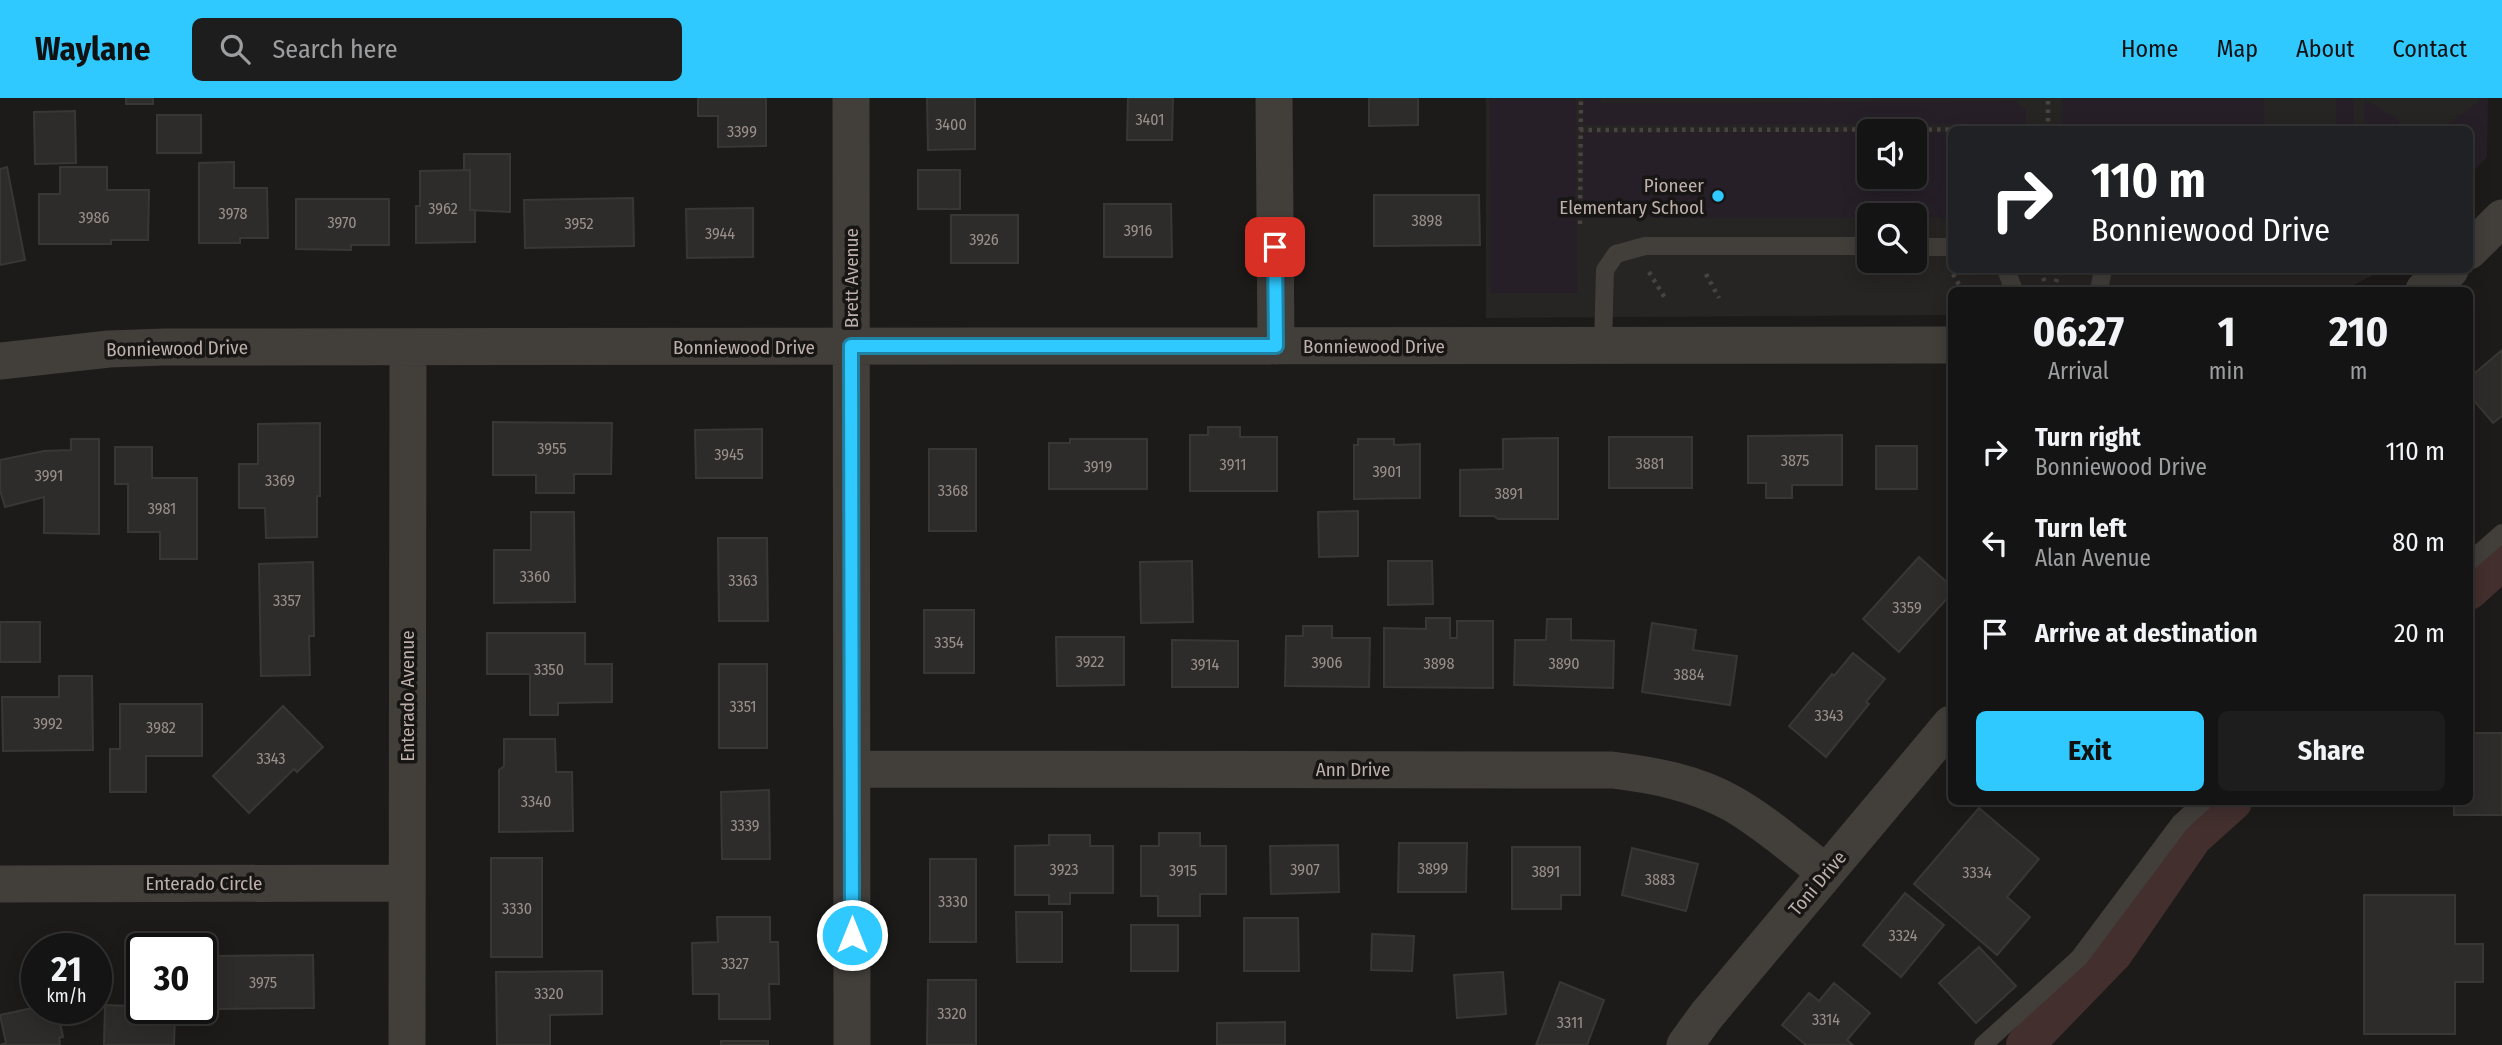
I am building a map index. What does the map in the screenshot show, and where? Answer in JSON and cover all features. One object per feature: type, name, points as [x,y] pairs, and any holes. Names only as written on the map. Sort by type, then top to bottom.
[{"type":"street","name":"Brett Avenue","points":[[850,98],[852,1045]]},
{"type":"street","points":[[1275,98],[1276,346]]},
{"type":"street","points":[[2473,247],[2502,218]]},
{"type":"street","points":[[2428,287],[2444,273]]},
{"type":"street","name":"Bonniewood Drive","points":[[0,361],[109,349],[1948,345]]},
{"type":"street","name":"Enterado Avenue","points":[[407,1045],[408,347]]},
{"type":"street","name":"Toni Drive","points":[[1685,1045],[1825,872],[1948,728]]},
{"type":"street","name":"Ann Drive","points":[[852,769],[1612,770],[1656,775],[1732,803],[1825,872]]},
{"type":"street","name":"Enterado Circle","points":[[0,884],[407,883]]},
{"type":"lane","points":[[1603,346],[1605,270],[1616,254],[1645,246],[1857,246]]},
{"type":"lane","points":[[1927,250],[1948,256]]},
{"type":"lane","points":[[2473,558],[2502,533]]},
{"type":"lane","points":[[1983,1045],[2079,958],[2180,822],[2200,805]]},
{"type":"path","points":[[1580,224],[1581,98]]},
{"type":"path","points":[[2048,98],[2048,126]]},
{"type":"path","points":[[1580,130],[1948,129]]},
{"type":"path","points":[[1646,269],[1665,298]]},
{"type":"shaded area","name":"Pioneer Elementary School","points":[[1486,98],[2484,98],[2484,159],[2473,172],[2473,126],[1948,126],[1948,273],[2377,273],[2350,287],[1948,287],[1948,315],[1486,318]]},
{"type":"shaded area","points":[[1490,98],[1576,98],[1577,293],[1491,293]]},
{"type":"shaded area","points":[[1583,98],[1600,98],[1601,103],[2019,101],[2019,105],[2026,109],[2026,124],[1927,124],[1927,119],[1857,119],[1857,124],[1583,125]]},
{"type":"shaded area","points":[[2062,98],[2264,98],[2264,124],[2061,125]]},
{"type":"shaded area","points":[[2336,98],[2354,98],[2354,126],[2336,126]]},
{"type":"shaded area","points":[[2479,98],[2488,98],[2487,157],[2473,171],[2473,126],[2448,125],[2479,101]]},
{"type":"shaded area","points":[[2364,99],[2399,120],[2398,126],[2364,126]]},
{"type":"shaded area","points":[[1583,132],[1857,132],[1857,189],[1927,189],[1927,132],[1948,132],[1948,218],[1927,217],[1927,203],[1857,203],[1857,218],[1583,218]]},
{"type":"building","points":[[126,98],[153,98],[153,104],[126,104]]},
{"type":"building","points":[[698,98],[766,98],[766,146],[718,147],[718,116],[698,116]]},
{"type":"building","points":[[927,98],[975,98],[975,149],[928,150]]},
{"type":"building","points":[[1128,98],[1173,98],[1172,140],[1127,140]]},
{"type":"building","points":[[1369,98],[1418,98],[1418,125],[1369,126]]},
{"type":"building","points":[[75,111],[76,163],[35,164],[34,112]]},
{"type":"building","points":[[157,115],[201,115],[201,153],[157,153]]},
{"type":"building","points":[[464,154],[510,154],[510,212],[470,210],[470,170],[464,170]]},
{"type":"building","points":[[234,162],[234,188],[267,188],[268,238],[240,238],[240,243],[199,243],[199,163]]},
{"type":"building","points":[[7,167],[25,260],[0,265],[0,169]]},
{"type":"building","points":[[60,167],[107,167],[107,190],[149,190],[148,240],[111,240],[111,244],[39,244],[39,194],[60,194]]},
{"type":"building","points":[[470,170],[470,210],[475,210],[475,242],[416,243],[420,171]]},
{"type":"building","points":[[918,170],[960,170],[960,209],[918,209]]},
{"type":"building","points":[[1374,195],[1479,195],[1480,245],[1374,246]]},
{"type":"building","points":[[633,198],[634,246],[525,248],[524,200]]},
{"type":"building","points":[[296,199],[389,199],[389,245],[351,245],[351,250],[296,249]]},
{"type":"building","points":[[1104,204],[1171,204],[1172,257],[1104,257]]},
{"type":"building","points":[[753,208],[753,257],[687,258],[686,209]]},
{"type":"building","points":[[951,215],[1018,215],[1018,263],[951,263]]},
{"type":"building","points":[[2502,350],[2502,416],[2493,423],[2473,400],[2473,375]]},
{"type":"building","points":[[493,422],[612,423],[611,474],[574,474],[574,493],[536,493],[536,475],[493,475]]},
{"type":"building","points":[[320,423],[317,537],[266,538],[265,508],[239,508],[239,464],[258,464],[258,424]]},
{"type":"building","points":[[1208,427],[1240,427],[1240,437],[1277,437],[1277,491],[1190,491],[1190,435],[1208,435]]},
{"type":"building","points":[[762,429],[762,478],[696,478],[695,430]]},
{"type":"building","points":[[1842,435],[1842,485],[1792,485],[1792,498],[1766,498],[1766,483],[1748,483],[1748,436]]},
{"type":"building","points":[[1609,437],[1692,437],[1692,488],[1609,488]]},
{"type":"building","points":[[1558,438],[1558,519],[1460,516],[1460,470],[1503,469],[1503,439]]},
{"type":"building","points":[[71,439],[99,439],[99,534],[44,533],[44,497],[5,507],[0,490],[0,460],[44,451],[71,450]]},
{"type":"building","points":[[1070,439],[1147,439],[1147,489],[1049,489],[1049,443],[1070,443]]},
{"type":"building","points":[[1358,439],[1394,439],[1394,445],[1420,444],[1420,498],[1354,499],[1354,445],[1358,445]]},
{"type":"building","points":[[1876,446],[1917,446],[1917,489],[1876,489]]},
{"type":"building","points":[[115,447],[152,447],[152,478],[197,478],[197,559],[160,559],[160,532],[128,532],[128,484],[115,484]]},
{"type":"building","points":[[929,449],[976,449],[976,531],[929,531]]},
{"type":"building","points":[[1358,511],[1358,556],[1319,557],[1318,512]]},
{"type":"building","points":[[531,512],[574,512],[575,602],[494,603],[494,550],[531,550]]},
{"type":"building","points":[[718,538],[767,538],[768,621],[719,621]]},
{"type":"building","points":[[1919,557],[1948,583],[1948,597],[1899,652],[1863,619]]},
{"type":"building","points":[[1192,561],[1193,622],[1141,623],[1140,562]]},
{"type":"building","points":[[1388,561],[1432,561],[1433,604],[1388,605]]},
{"type":"building","points":[[313,562],[314,636],[309,636],[310,675],[261,676],[259,564]]},
{"type":"building","points":[[924,610],[974,610],[974,673],[924,673]]},
{"type":"building","points":[[1426,618],[1450,618],[1450,638],[1457,638],[1457,621],[1493,621],[1493,688],[1384,687],[1384,628],[1426,629]]},
{"type":"building","points":[[1547,619],[1571,619],[1571,640],[1614,641],[1613,688],[1514,685],[1515,640],[1546,640]]},
{"type":"building","points":[[0,622],[40,622],[40,662],[0,662]]},
{"type":"building","points":[[1652,623],[1696,630],[1693,650],[1737,656],[1730,705],[1642,692]]},
{"type":"building","points":[[1303,626],[1332,626],[1332,638],[1370,638],[1369,687],[1285,686],[1286,636],[1303,636]]},
{"type":"building","points":[[487,633],[585,633],[585,664],[612,664],[612,702],[558,703],[558,715],[530,715],[530,674],[487,674]]},
{"type":"building","points":[[1056,637],[1124,637],[1124,685],[1057,686]]},
{"type":"building","points":[[1172,640],[1238,641],[1238,687],[1172,687]]},
{"type":"building","points":[[1853,653],[1885,679],[1866,702],[1869,704],[1826,757],[1789,726]]},
{"type":"building","points":[[719,664],[767,664],[767,748],[719,748]]},
{"type":"building","points":[[59,676],[92,676],[93,750],[3,751],[2,697],[59,697]]},
{"type":"building","points":[[120,704],[202,704],[202,756],[146,756],[146,792],[110,792],[110,749],[120,749]]},
{"type":"building","points":[[283,706],[323,747],[297,772],[294,769],[249,813],[213,776]]},
{"type":"building","points":[[2473,733],[2502,733],[2502,815],[2454,815],[2454,805],[2473,805]]},
{"type":"building","points":[[504,739],[555,739],[556,772],[572,772],[573,831],[499,832],[499,770],[504,766]]},
{"type":"building","points":[[769,790],[770,859],[722,859],[721,792]]},
{"type":"building","points":[[1979,808],[2039,859],[2007,897],[2030,917],[1997,955],[1914,884]]},
{"type":"building","points":[[1159,833],[1200,833],[1200,846],[1226,846],[1226,894],[1200,894],[1200,916],[1158,916],[1158,896],[1141,896],[1141,846],[1159,846]]},
{"type":"building","points":[[1049,835],[1090,835],[1090,846],[1113,846],[1113,893],[1070,893],[1070,904],[1049,904],[1049,895],[1015,895],[1015,846],[1049,845]]},
{"type":"building","points":[[1399,843],[1467,843],[1466,892],[1398,892]]},
{"type":"building","points":[[1338,845],[1339,892],[1271,894],[1270,846]]},
{"type":"building","points":[[1512,847],[1580,847],[1580,895],[1561,895],[1561,909],[1512,909]]},
{"type":"building","points":[[1632,848],[1698,864],[1686,911],[1622,895]]},
{"type":"building","points":[[491,858],[542,858],[542,957],[491,957]]},
{"type":"building","points":[[930,859],[976,859],[976,942],[930,942]]},
{"type":"building","points":[[1905,893],[1944,925],[1901,977],[1863,945]]},
{"type":"building","points":[[2364,895],[2455,895],[2455,944],[2483,944],[2483,982],[2455,982],[2455,1034],[2364,1034]]},
{"type":"building","points":[[1016,912],[1062,912],[1062,962],[1017,962]]},
{"type":"building","points":[[717,917],[770,917],[770,942],[778,942],[779,984],[769,984],[770,1019],[719,1019],[719,994],[693,994],[692,943],[718,942]]},
{"type":"building","points":[[1244,918],[1298,918],[1299,971],[1244,971]]},
{"type":"building","points":[[1131,925],[1178,925],[1178,971],[1131,971]]},
{"type":"building","points":[[1372,934],[1414,936],[1412,971],[1371,970]]},
{"type":"building","points":[[1979,947],[2016,986],[1976,1023],[1939,983]]},
{"type":"building","points":[[313,955],[314,1008],[217,1009],[217,956]]},
{"type":"building","points":[[602,971],[602,1014],[550,1015],[550,1045],[497,1045],[496,972]]},
{"type":"building","points":[[1503,972],[1506,1014],[1457,1018],[1454,975]]},
{"type":"building","points":[[928,980],[976,980],[976,1045],[927,1045]]},
{"type":"building","points":[[1560,982],[1604,1000],[1587,1045],[1536,1045]]},
{"type":"building","points":[[1834,983],[1870,1013],[1847,1040],[1853,1045],[1806,1045],[1782,1025],[1809,993],[1819,1001]]},
{"type":"building","points":[[112,1005],[126,1006],[126,1024],[175,1024],[174,1045],[104,1045],[105,1024],[112,1024]]},
{"type":"building","points":[[21,1010],[21,1024],[60,1024],[63,1037],[59,1038],[60,1045],[0,1045],[6,1043],[0,1015]]},
{"type":"building","points":[[1285,1022],[1285,1045],[1217,1045],[1217,1023]]},
{"type":"building","points":[[721,1041],[768,1041],[768,1045],[721,1045]]},
{"type":"waterway","points":[[2473,587],[2502,561]]},
{"type":"waterway","points":[[2025,1045],[2114,953],[2193,838],[2230,805]]},
{"type":"place","name":"Pioneer Elementary School","points":[[1718,196]]},
{"type":"route","points":[[852,935],[851,346],[1276,346],[1275,247]]}]
